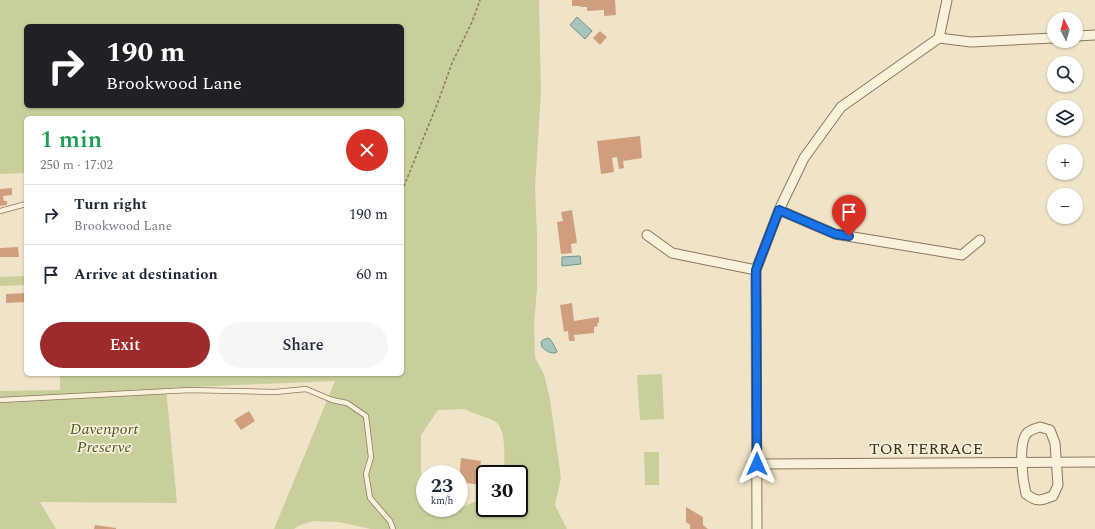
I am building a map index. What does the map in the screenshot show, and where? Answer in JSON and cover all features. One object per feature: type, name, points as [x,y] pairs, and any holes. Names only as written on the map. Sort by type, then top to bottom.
[{"type":"street","points":[[939,38],[947,0]]},
{"type":"street","points":[[1083,36],[1095,36]]},
{"type":"street","points":[[757,529],[756,270],[779,210],[804,158],[841,107],[939,38],[971,42],[1047,38]]},
{"type":"street","points":[[779,210],[835,234],[962,255],[980,240]]},
{"type":"street","points":[[647,235],[672,253],[756,270]]},
{"type":"street","points":[[1040,427],[1050,430],[1055,443],[1056,463],[1058,485],[1053,496],[1045,500],[1035,500],[1026,494],[1022,463],[1023,441],[1028,432],[1040,427]]},
{"type":"street","name":"TOR TERRACE","points":[[757,464],[1095,462]]},
{"type":"lane","points":[[0,211],[24,205]]},
{"type":"lane","points":[[0,400],[190,390],[275,392],[306,389],[332,400],[347,403],[366,416],[371,457],[366,474],[370,498],[390,521],[393,529]]},
{"type":"path","points":[[404,186],[452,63],[472,22],[480,0]]},
{"type":"green space","name":"Davenport Preserve","points":[[0,0],[539,0],[541,92],[535,187],[537,289],[534,324],[535,358],[544,374],[550,399],[561,478],[555,505],[567,529],[371,529],[339,522],[313,521],[298,526],[294,529],[274,529],[335,381],[166,388],[177,503],[40,502],[56,529],[0,529],[0,391],[60,390],[60,376],[404,376],[404,116],[24,116],[24,173],[0,174]],"holes":[[[464,409],[496,422],[500,426],[502,432],[504,465],[528,465],[528,517],[476,517],[476,501],[468,505],[468,517],[416,517],[416,465],[421,465],[421,435],[438,410]]]},
{"type":"green space","points":[[24,276],[24,285],[0,286],[0,277]]},
{"type":"green space","points":[[662,374],[664,419],[640,420],[637,375]]},
{"type":"green space","points":[[644,452],[659,452],[659,485],[645,485]]},
{"type":"water","points":[[577,17],[592,31],[585,39],[570,25]]},
{"type":"water","points":[[580,256],[581,264],[562,266],[562,257]]},
{"type":"water","points":[[548,338],[552,342],[557,352],[551,353],[542,347],[541,342]]},
{"type":"building","points":[[572,0],[615,0],[616,15],[604,16],[604,10],[587,11],[587,7],[572,6]]},
{"type":"building","points":[[600,31],[607,37],[600,45],[593,38]]},
{"type":"building","points":[[640,136],[642,158],[623,161],[624,168],[619,169],[617,157],[612,158],[614,172],[601,174],[597,141]]},
{"type":"building","points":[[12,188],[12,195],[3,196],[4,201],[7,201],[7,205],[0,206],[0,189]]},
{"type":"building","points":[[572,210],[577,243],[571,244],[572,253],[561,254],[557,222],[563,221],[561,212]]},
{"type":"building","points":[[18,247],[19,257],[0,257],[0,248]]},
{"type":"building","points":[[24,293],[24,302],[6,303],[6,294]]},
{"type":"building","points":[[572,303],[574,321],[599,317],[599,323],[597,323],[598,326],[594,327],[594,333],[574,335],[575,341],[569,341],[568,331],[564,332],[560,305]]},
{"type":"building","points":[[249,411],[255,421],[241,430],[234,420]]},
{"type":"building","points":[[461,458],[481,461],[480,465],[476,465],[476,484],[468,483],[468,465],[460,465]]},
{"type":"building","points":[[686,507],[703,517],[703,525],[708,529],[690,529],[690,525],[686,522]]},
{"type":"building","points":[[95,525],[116,528],[116,529],[94,529]]},
{"type":"route","points":[[757,464],[756,270],[779,210],[835,234],[849,236]]}]
